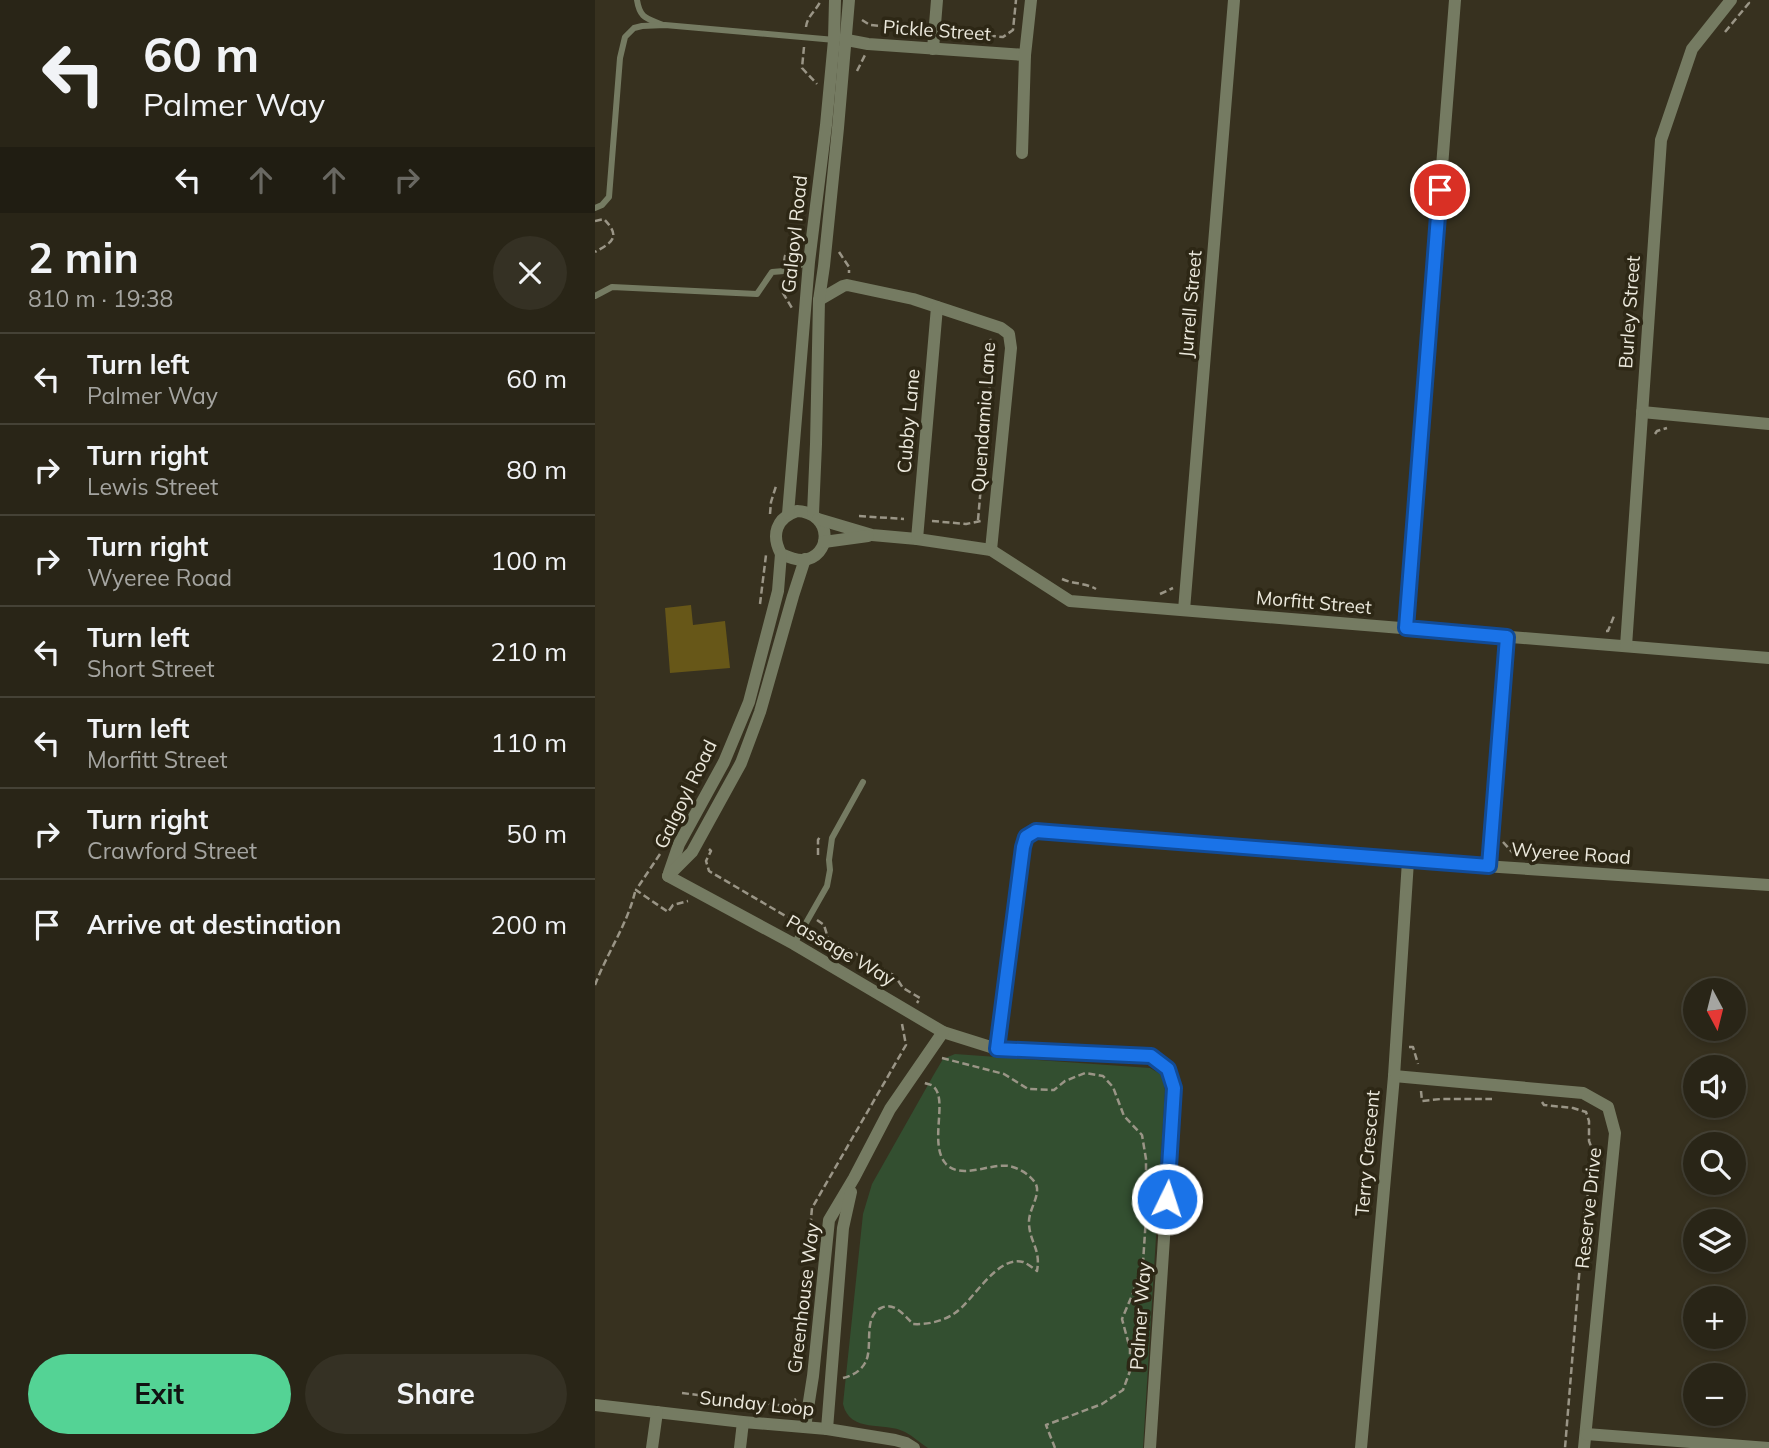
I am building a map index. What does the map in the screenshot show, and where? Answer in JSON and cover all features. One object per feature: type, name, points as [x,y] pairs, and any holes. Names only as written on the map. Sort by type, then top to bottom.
[{"type":"street","name":"Galgoyl Road","points":[[815,517],[818,300],[824,266],[840,40],[835,0]]},
{"type":"street","name":"Galgoyl Road","points":[[788,514],[809,262],[826,125],[849,0]]},
{"type":"street","points":[[933,49],[937,0]]},
{"type":"street","points":[[1023,153],[1024,55],[1031,0]]},
{"type":"street","name":"Jurrell Street","points":[[1184,610],[1234,0]]},
{"type":"street","points":[[1406,628],[1455,0]]},
{"type":"street","name":"Burley Street","points":[[1626,646],[1661,140],[1692,49],[1731,0]]},
{"type":"street","name":"Pickle Street","points":[[840,40],[1024,55]]},
{"type":"street","points":[[818,300],[845,286],[824,266]]},
{"type":"street","name":"Quendamia Lane","points":[[845,286],[913,299],[1001,328],[1009,334],[1011,348],[991,550]]},
{"type":"street","name":"Cubby Lane","points":[[917,539],[937,307]]},
{"type":"street","points":[[1642,412],[1769,424]]},
{"type":"street","points":[[807,512],[822,523],[824,542],[813,557],[793,559],[781,554],[776,530],[788,514],[807,512]]},
{"type":"street","name":"Morfitt Street","points":[[815,517],[872,535],[991,550],[1070,601],[1769,658]]},
{"type":"street","name":"Morfitt Street","points":[[824,542],[872,535]]},
{"type":"street","name":"Galgoyl Road","points":[[761,685],[778,591],[781,554]]},
{"type":"street","name":"Galgoyl Road","points":[[668,876],[679,844],[724,762],[749,702],[761,685],[805,559]]},
{"type":"street","points":[[1489,866],[1507,637]]},
{"type":"street","name":"Wyeree Road","points":[[997,1049],[1023,847],[1026,837],[1036,831],[1408,861],[1769,885]]},
{"type":"street","name":"Terry Crescent","points":[[1361,1448],[1394,1076],[1408,861]]},
{"type":"street","name":"Passage Way","points":[[668,876],[794,944],[943,1032],[997,1049]]},
{"type":"street","name":"Greenhouse Way","points":[[805,1427],[829,1220],[890,1109],[943,1032]]},
{"type":"street","name":"Palmer Way","points":[[997,1049],[1151,1056],[1168,1069],[1174,1088],[1150,1448]]},
{"type":"street","name":"Reserve Drive","points":[[1394,1076],[1583,1093],[1608,1107],[1615,1133],[1584,1448]]},
{"type":"street","name":"Greenhouse Way","points":[[827,1429],[843,1228],[854,1178]]},
{"type":"street","name":"Sunday Loop","points":[[595,1405],[827,1429],[895,1440],[907,1443],[913,1448]]},
{"type":"street","points":[[652,1448],[657,1412]]},
{"type":"street","points":[[740,1448],[744,1422]]},
{"type":"street","points":[[1585,1434],[1769,1448]]},
{"type":"lane","points":[[638,0],[639,11],[647,18],[665,25]]},
{"type":"lane","points":[[595,208],[609,197],[620,58],[625,37],[634,29],[665,25],[840,40]]},
{"type":"lane","points":[[595,296],[612,287],[757,294],[772,272],[784,271],[809,262]]},
{"type":"lane","points":[[794,944],[827,886],[832,838],[863,782]]},
{"type":"path","points":[[1724,32],[1749,3],[1746,0]]},
{"type":"path","points":[[857,71],[865,57],[868,44]]},
{"type":"path","points":[[595,221],[604,219],[614,234],[614,239],[595,252]]},
{"type":"path","points":[[838,250],[849,267],[845,286]]},
{"type":"path","points":[[978,520],[993,348],[989,336]]},
{"type":"path","points":[[1651,440],[1657,431],[1670,427],[1670,415]]},
{"type":"path","points":[[851,515],[966,524],[978,520],[994,524]]},
{"type":"path","points":[[1054,575],[1073,583],[1090,585],[1102,593]]},
{"type":"path","points":[[1154,597],[1172,588],[1186,588]]},
{"type":"path","points":[[1599,631],[1608,631],[1615,614],[1629,614]]},
{"type":"path","points":[[1501,839],[1512,852],[1519,854],[1518,868]]},
{"type":"path","points":[[595,985],[631,908],[636,891]]},
{"type":"path","points":[[1406,1046],[1413,1047],[1422,1101],[1490,1100],[1499,1095]]},
{"type":"path","points":[[938,1057],[1004,1074],[1028,1089],[1054,1090],[1066,1081],[1085,1073],[1103,1076],[1113,1087],[1124,1116],[1142,1135],[1146,1159],[1143,1263],[1122,1319],[1131,1349],[1130,1371],[1123,1390],[1102,1404],[1046,1425],[1055,1448]]},
{"type":"path","points":[[831,1378],[845,1378],[863,1367],[869,1350],[872,1318],[883,1307],[894,1308],[913,1324],[931,1322],[954,1314],[996,1270],[1008,1263],[1022,1262],[1037,1271],[1038,1254],[1028,1221],[1037,1191],[1034,1180],[1024,1171],[1009,1166],[963,1171],[947,1166],[938,1139],[938,1096],[933,1087],[922,1082],[927,1073]]},
{"type":"path","points":[[1539,1096],[1544,1105],[1586,1112],[1589,1141],[1595,1157],[1584,1215],[1565,1448]]},
{"type":"path","points":[[812,1208],[814,1243]]},
{"type":"path","points":[[683,1393],[786,1406],[797,1398]]},
{"type":"green space","points":[[955,1054],[1150,1068],[1162,1075],[1165,1090],[1143,1448],[928,1448],[905,1432],[860,1423],[847,1413],[843,1404],[863,1214],[872,1184],[943,1059]]},
{"type":"building","points":[[691,605],[693,625],[725,621],[730,668],[670,673],[665,608]]},
{"type":"route","points":[[1167,1199],[1174,1088],[1168,1069],[1151,1056],[997,1049],[1023,847],[1026,837],[1036,831],[1489,866],[1507,637],[1406,628],[1440,190]]}]
